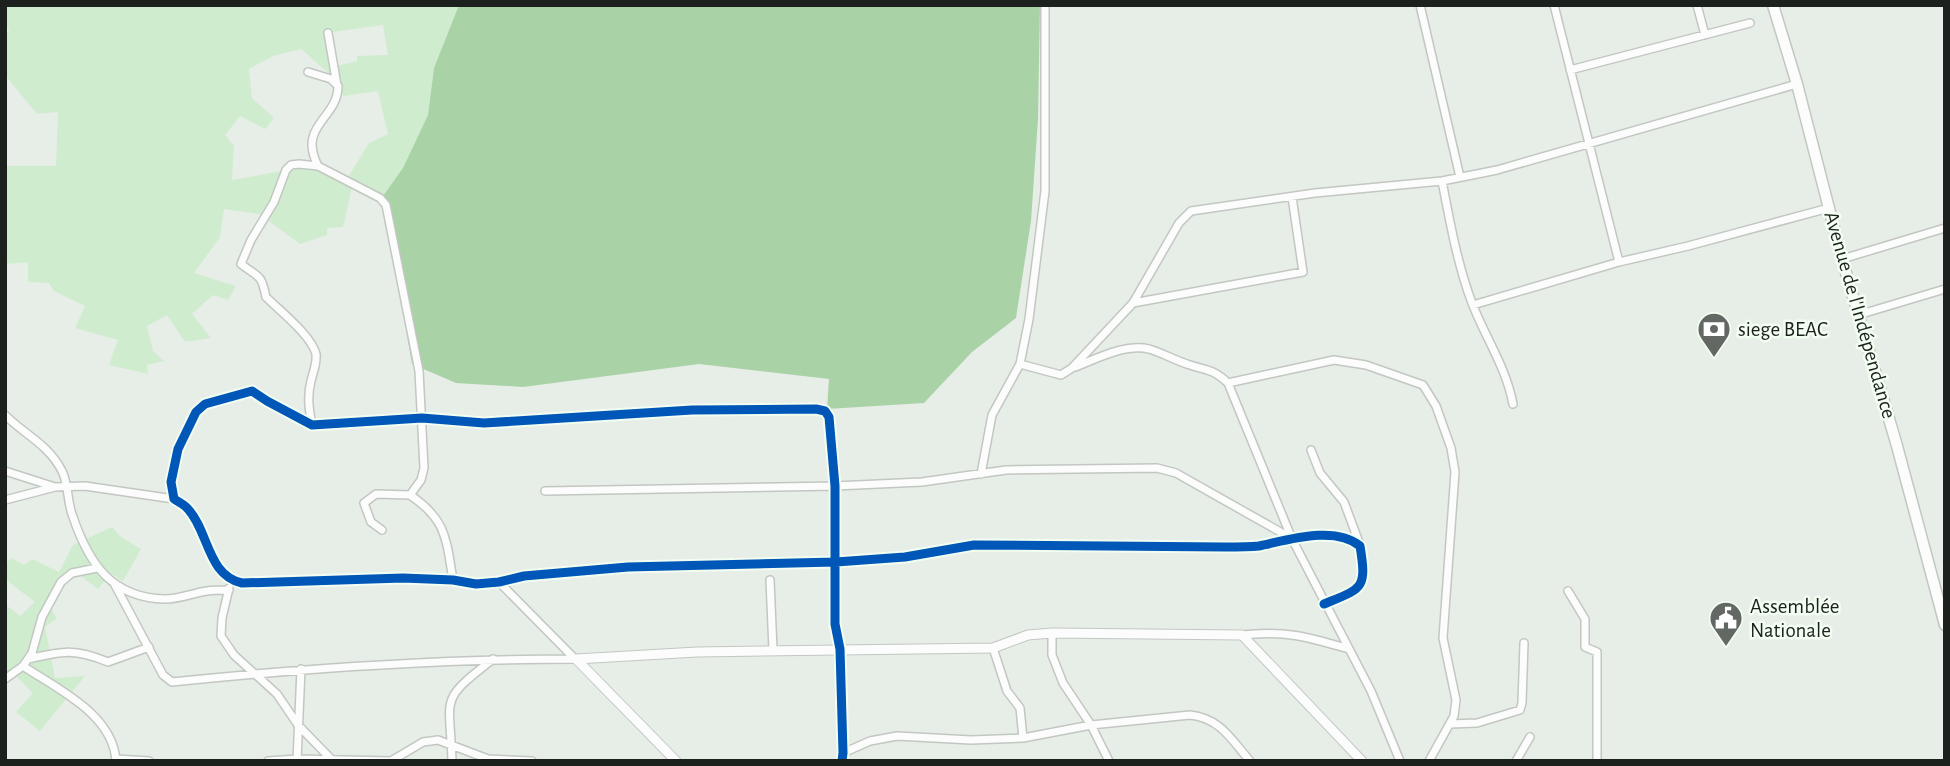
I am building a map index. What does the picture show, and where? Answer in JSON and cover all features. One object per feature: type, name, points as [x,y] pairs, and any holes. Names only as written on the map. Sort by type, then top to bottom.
[{"type":"main road","name":"Avenue de l'Indépendance","points":[[1773,5],[1797,84],[1842,259],[1942,605],[1945,625]]},
{"type":"street","points":[[981,474],[992,415],[1020,365],[1029,319],[1045,191],[1045,5]]},
{"type":"street","points":[[1420,5],[1460,177]]},
{"type":"street","points":[[1554,5],[1619,262]]},
{"type":"street","points":[[1697,5],[1705,35]]},
{"type":"street","points":[[1570,70],[1750,23]]},
{"type":"street","points":[[317,166],[313,157],[314,131],[338,95],[328,33]]},
{"type":"street","points":[[308,72],[331,79],[338,86]]},
{"type":"street","points":[[1072,368],[1133,303],[1179,223],[1191,211],[1442,181],[1497,170],[1797,84]]},
{"type":"street","points":[[312,425],[308,407],[315,368],[316,356],[313,348],[296,326],[266,296],[264,283],[259,276],[241,264],[251,240],[274,202],[286,170],[299,163],[317,166],[380,198],[386,205],[419,371],[424,468],[421,480],[410,495]]},
{"type":"street","points":[[1442,181],[1455,251],[1473,305],[1509,382],[1513,404]]},
{"type":"street","points":[[1133,303],[1303,272],[1292,197]]},
{"type":"street","points":[[1473,305],[1619,262],[1829,208]]},
{"type":"street","points":[[1842,259],[1945,228]]},
{"type":"street","points":[[1858,315],[1945,289]]},
{"type":"street","points":[[1020,365],[1061,375],[1072,368],[1120,351],[1139,348],[1214,370],[1228,383],[1292,539],[1371,691],[1400,761]]},
{"type":"street","points":[[1228,383],[1334,360],[1366,365],[1423,384],[1436,406],[1451,448],[1455,472],[1443,638],[1456,699],[1454,716],[1429,761]]},
{"type":"street","points":[[174,499],[171,482],[178,449],[196,412],[205,404],[252,391],[312,425],[422,418],[484,423],[692,410],[825,411],[829,417],[835,486],[835,624],[840,649],[843,757],[870,741],[897,736],[971,740],[1023,738],[1091,725],[1190,715],[1215,721],[1250,761]]},
{"type":"street","points":[[5,415],[38,439],[62,471],[73,519],[97,568],[115,585],[163,675],[172,682],[301,669],[494,659],[576,659],[773,650],[993,648],[1028,635],[1052,633],[1242,635],[1270,632],[1298,635],[1349,649]]},
{"type":"street","points":[[1311,450],[1320,473],[1345,502],[1360,546],[1364,571],[1360,586],[1354,592],[1324,604]]},
{"type":"street","points":[[545,491],[835,486],[922,482],[1006,470],[1167,470],[1176,472],[1292,539]]},
{"type":"street","points":[[5,471],[55,487],[85,486],[174,499],[188,509],[215,562],[232,581],[242,583],[403,578],[453,580],[475,584],[524,576],[628,567],[836,562],[905,557],[974,545],[1225,547],[1255,546],[1338,535],[1351,538],[1360,546]]},
{"type":"street","points":[[5,500],[55,487]]},
{"type":"street","points":[[382,530],[371,522],[364,503],[376,494],[410,495],[428,507],[446,535],[453,580]]},
{"type":"street","points":[[5,679],[25,663],[32,653],[42,617],[61,582],[72,573],[97,568]]},
{"type":"street","points":[[769,580],[773,650]]},
{"type":"street","points":[[232,581],[222,618],[221,636],[233,655],[256,673],[276,694],[298,726],[332,760]]},
{"type":"street","points":[[499,582],[676,761]]},
{"type":"street","points":[[115,585],[141,595],[166,599],[207,591],[229,590]]},
{"type":"street","points":[[1568,592],[1585,619],[1585,647],[1597,652],[1597,761]]},
{"type":"street","points":[[1052,633],[1052,655],[1063,683],[1091,725],[1109,761]]},
{"type":"street","points":[[1242,635],[1362,761]]},
{"type":"street","points":[[1450,724],[1477,723],[1520,710],[1524,643]]},
{"type":"street","points":[[25,663],[57,653],[84,652],[108,662],[149,647]]},
{"type":"street","points":[[993,648],[1007,691],[1020,708],[1023,738]]},
{"type":"street","points":[[452,761],[448,704],[453,692],[494,659]]},
{"type":"street","points":[[25,663],[99,721],[111,740],[116,760],[149,761]]},
{"type":"street","points":[[297,760],[301,669]]},
{"type":"street","points":[[1516,761],[1530,737]]},
{"type":"street","points":[[268,761],[391,761],[424,742],[438,740],[488,759],[532,761]]},
{"type":"green space","points":[[5,5],[459,5],[434,68],[428,115],[403,168],[383,196],[348,177],[369,143],[388,134],[378,91],[343,96],[337,66],[357,61],[357,56],[388,55],[383,25],[325,33],[333,77],[301,49],[273,56],[249,69],[252,98],[274,118],[265,129],[240,116],[225,135],[234,146],[232,180],[310,166],[352,187],[343,227],[327,228],[327,235],[300,244],[259,214],[224,209],[220,237],[194,273],[236,286],[228,300],[213,295],[192,314],[211,338],[185,342],[167,315],[147,326],[153,351],[164,361],[147,365],[148,374],[109,365],[118,340],[75,328],[85,306],[54,291],[49,283],[28,282],[28,262],[5,264],[5,166],[56,166],[58,112],[37,114],[5,75],[5,34],[9,31],[5,21]]},
{"type":"green space","points":[[459,5],[1040,5],[1038,119],[1031,221],[1016,318],[972,352],[924,403],[827,409],[829,379],[699,364],[523,387],[456,383],[412,364],[383,196],[403,168],[428,115],[434,68]]},
{"type":"green space","points":[[112,527],[121,537],[141,549],[123,581],[111,573],[98,589],[74,571],[48,605],[57,618],[45,627],[55,678],[85,676],[40,731],[16,712],[33,693],[13,673],[5,681],[5,604],[20,616],[35,602],[5,579],[5,564],[11,558],[24,565],[32,559],[59,572],[73,545]]},
{"type":"cycle path","points":[[842,761],[840,649],[835,624],[835,486],[829,417],[825,411],[692,410],[484,423],[422,418],[312,425],[252,391],[205,404],[196,412],[178,449],[171,482],[174,499],[195,518],[215,562],[222,571],[242,583],[403,578],[453,580],[476,584],[524,576],[628,567],[836,562],[905,557],[974,545],[1238,547],[1259,546],[1311,536],[1338,536],[1360,546],[1362,579],[1354,590],[1324,604]]},
{"type":"place","name":"siege BEAC","points":[[1714,359]]},
{"type":"place","name":"Assemblée Nationale","points":[[1726,648]]}]
